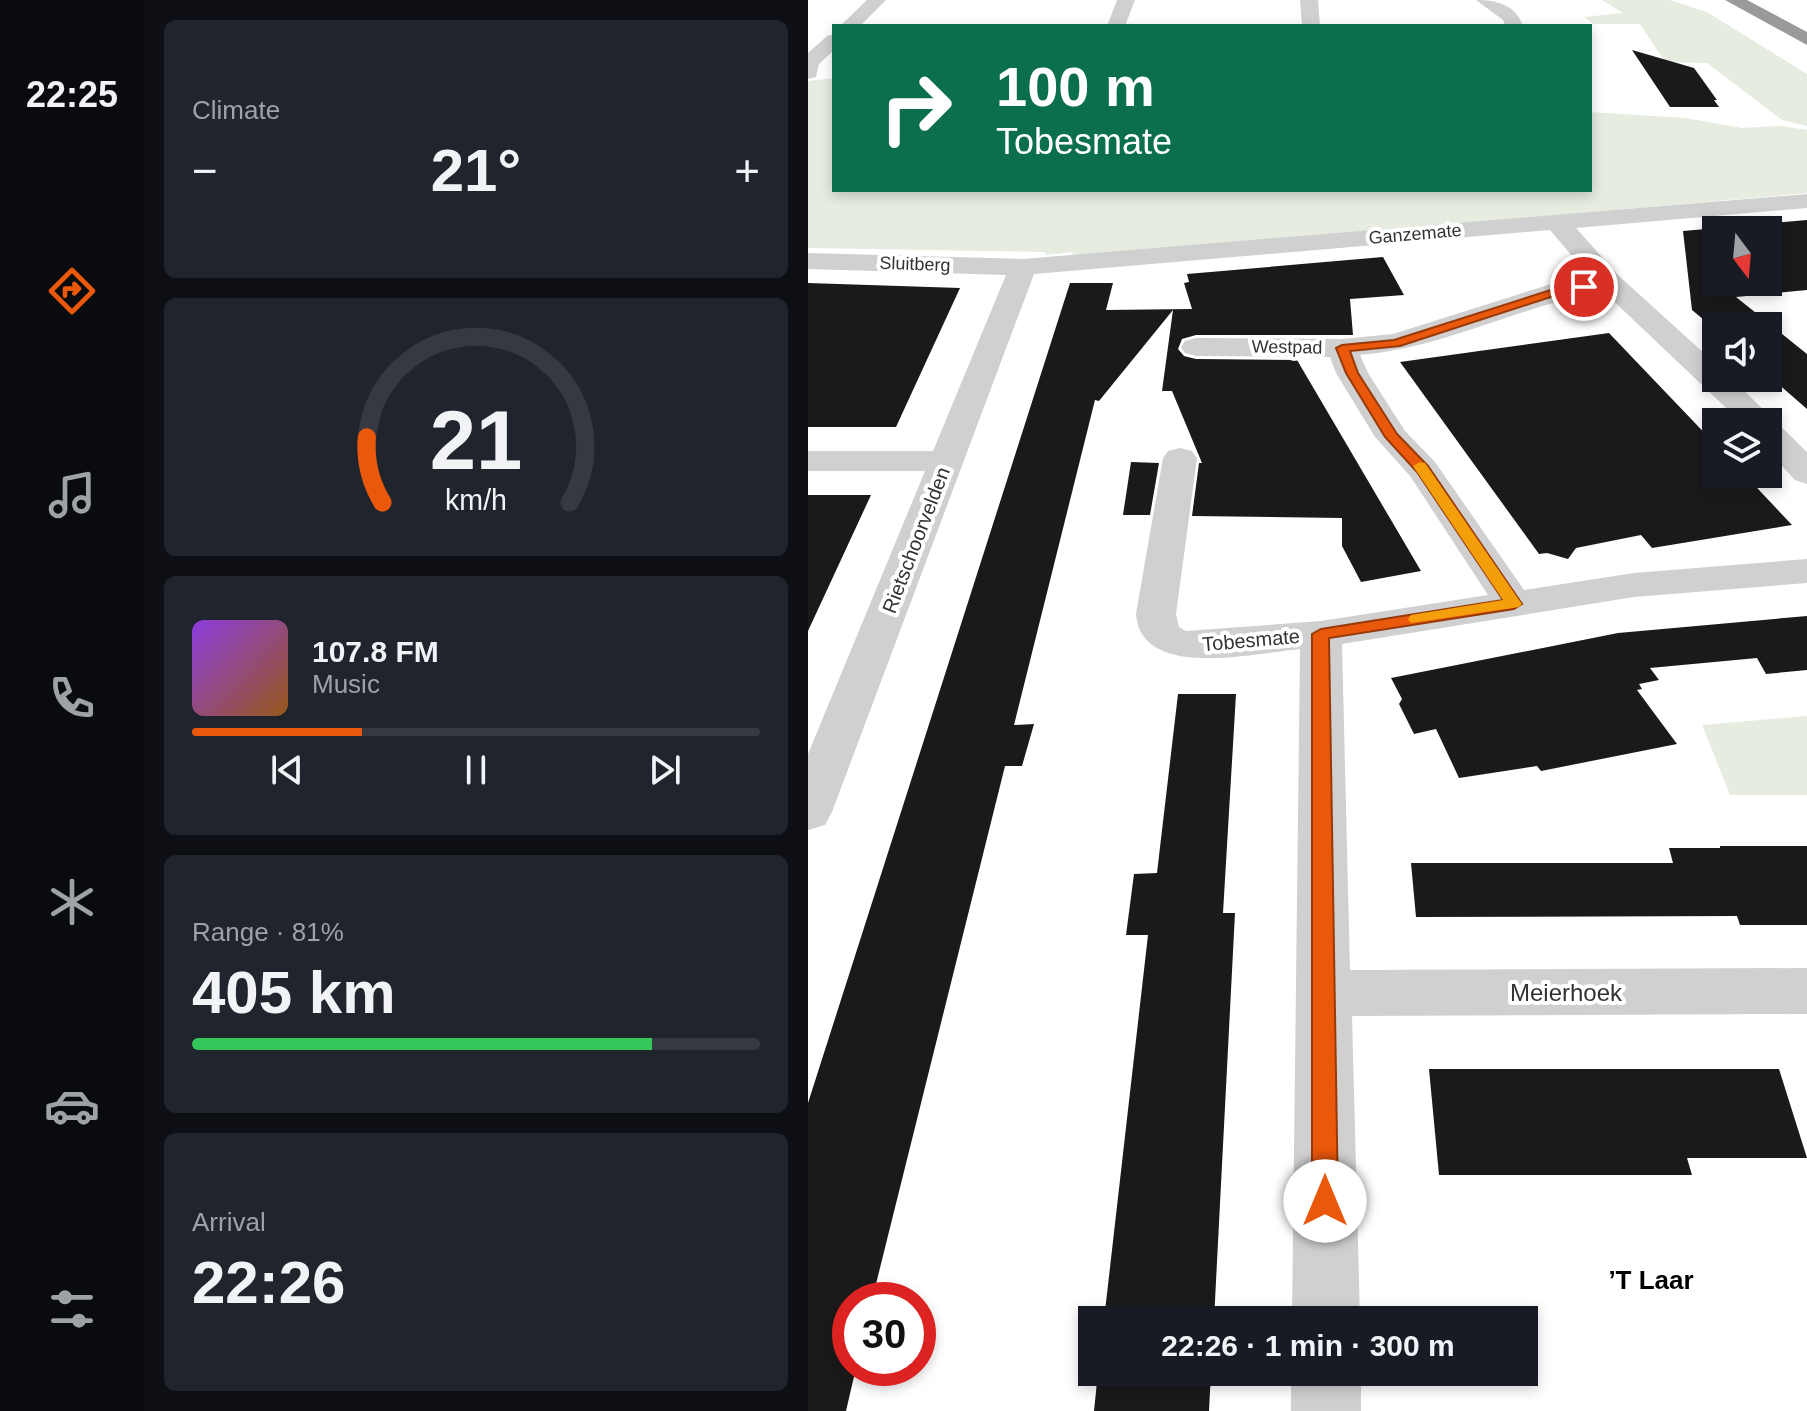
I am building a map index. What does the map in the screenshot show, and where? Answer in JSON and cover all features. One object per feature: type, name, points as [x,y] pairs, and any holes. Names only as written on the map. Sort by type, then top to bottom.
[{"type":"highway","points":[[1734,0],[1807,39]]},
{"type":"street","points":[[851,24],[877,0]]},
{"type":"street","points":[[1117,24],[1126,0]]},
{"type":"street","points":[[1309,0],[1311,24]]},
{"type":"street","points":[[1485,0],[1511,17],[1513,24]]},
{"type":"street","points":[[832,42],[809,63],[808,73],[832,70]]},
{"type":"street","name":"Ganzemate","points":[[1023,267],[1807,201]]},
{"type":"street","points":[[1557,223],[1609,282],[1745,408]]},
{"type":"street","name":"Sluitberg","points":[[808,261],[1023,267]]},
{"type":"street","name":"Rietschoorvelden","points":[[808,812],[1023,267]]},
{"type":"street","name":"Westpad","points":[[1196,347],[1342,348],[1396,343],[1558,291],[1609,282]]},
{"type":"street","points":[[1342,348],[1352,373],[1392,437],[1423,469],[1514,604]]},
{"type":"street","points":[[1782,446],[1807,473]]},
{"type":"street","name":"Tobesmate","points":[[1180,458],[1156,614],[1157,627],[1162,636],[1172,643],[1187,645],[1321,634],[1634,585],[1807,571]]},
{"type":"street","points":[[808,461],[946,461]]},
{"type":"street","points":[[1321,634],[1326,1306]]},
{"type":"street","name":"Meierhoek","points":[[1325,993],[1807,991]]},
{"type":"street","points":[[1326,1386],[1326,1411]]},
{"type":"shaded area","points":[[1602,0],[1670,0],[1707,12],[1807,74],[1807,126],[1782,120],[1707,63],[1665,62],[1640,24],[1594,24],[1584,17],[1623,13]]},
{"type":"shaded area","points":[[832,78],[832,192],[1592,192],[1592,112],[1685,118],[1742,128],[1782,126],[1807,130],[1807,193],[1074,258],[1072,252],[1046,255],[1045,252],[808,248],[808,81]]},
{"type":"shaded area","points":[[1807,716],[1807,795],[1730,795],[1702,725]]},
{"type":"building","points":[[1632,50],[1694,68],[1719,107],[1670,107]]},
{"type":"building","points":[[1807,220],[1807,290],[1782,292],[1782,222]]},
{"type":"building","points":[[1702,229],[1702,296],[1746,296],[1736,297],[1755,312],[1702,312],[1702,318],[1692,310],[1683,231]]},
{"type":"building","points":[[1383,257],[1404,295],[1350,299],[1353,335],[1196,335],[1182,339],[1178,349],[1184,356],[1196,359],[1297,360],[1421,571],[1361,582],[1342,546],[1342,518],[1192,516],[1199,463],[1202,463],[1172,391],[1162,391],[1173,310],[1099,401],[1095,400],[1014,725],[1034,724],[1022,766],[1005,766],[876,1282],[832,1282],[832,1386],[852,1386],[846,1411],[808,1411],[808,1103],[1070,283],[1113,283],[1106,310],[1192,309],[1184,283],[1189,282],[1187,274]]},
{"type":"building","points":[[808,283],[960,288],[896,427],[808,427]]},
{"type":"building","points":[[1609,333],[1702,430],[1702,488],[1757,488],[1792,525],[1652,548],[1641,535],[1576,548],[1568,559],[1539,554],[1400,362]]},
{"type":"building","points":[[1782,334],[1807,354],[1807,409],[1782,387]]},
{"type":"building","points":[[1131,462],[1159,463],[1150,515],[1123,515]]},
{"type":"building","points":[[808,495],[871,495],[808,631]]},
{"type":"building","points":[[1807,616],[1807,670],[1766,674],[1757,658],[1650,668],[1659,680],[1639,684],[1642,689],[1637,690],[1677,744],[1541,771],[1537,766],[1459,778],[1436,729],[1414,734],[1399,704],[1402,699],[1391,678],[1618,633]]},
{"type":"building","points":[[1178,694],[1236,694],[1223,913],[1235,913],[1215,1306],[1106,1306],[1148,935],[1126,935],[1134,874],[1157,873]]},
{"type":"building","points":[[1807,846],[1807,925],[1740,925],[1737,916],[1416,917],[1411,863],[1673,863],[1669,848]]},
{"type":"building","points":[[1429,1069],[1779,1069],[1807,1158],[1687,1158],[1692,1175],[1439,1175]]},
{"type":"building","points":[[1097,1386],[1210,1386],[1209,1411],[1094,1411]]},
{"type":"slow traffic","points":[[1417,619],[1514,604],[1420,466]]},
{"type":"district","name":"’T Laar","points":[[1651,1280]]},
{"type":"route","points":[[1325,1201],[1321,634],[1514,604],[1423,469],[1392,437],[1352,373],[1342,348],[1396,343],[1558,291],[1584,287]]}]
